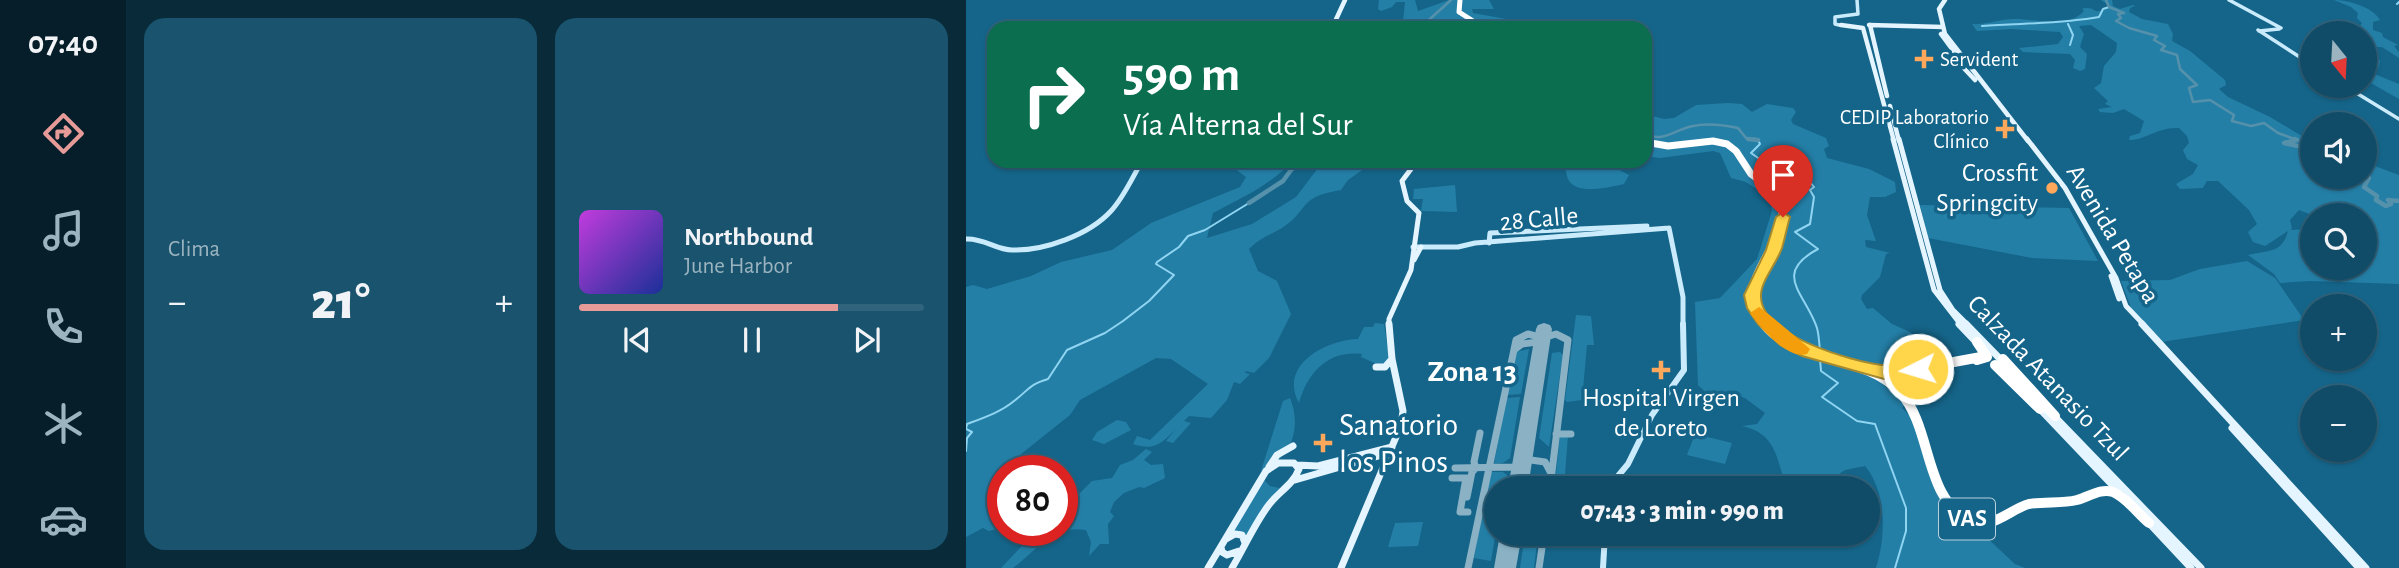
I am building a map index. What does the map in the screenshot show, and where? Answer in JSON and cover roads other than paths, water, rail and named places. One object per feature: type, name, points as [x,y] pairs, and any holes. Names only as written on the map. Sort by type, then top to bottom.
[{"type":"highway","points":[[1461,0],[1459,12],[1474,21]]},
{"type":"highway","name":"VAS","points":[[1652,142],[1671,146],[1720,142],[1736,151],[1748,169],[1777,191],[1784,202],[1782,214],[1776,238],[1751,298],[1760,316],[1800,351],[1894,373],[1981,357]]},
{"type":"highway","points":[[1913,369],[1986,358],[1977,342]]},
{"type":"highway","points":[[2040,409],[1999,362],[2055,416]]},
{"type":"highway","name":"VAS","points":[[1860,367],[1893,386],[1918,417],[1930,467],[1954,508],[1968,519],[1992,523],[2030,504],[2073,502],[2104,490],[2118,495],[2149,523]]},
{"type":"highway","points":[[1893,386],[1889,378],[1894,373]]},
{"type":"main road","points":[[1335,21],[1345,0]]},
{"type":"main road","points":[[1836,17],[1861,15],[1859,0]]},
{"type":"main road","points":[[1942,28],[1939,9],[1944,0]]},
{"type":"main road","points":[[2229,0],[2281,28],[2258,31],[2300,57]]},
{"type":"main road","points":[[1836,17],[1838,24]]},
{"type":"main road","points":[[1836,17],[1837,23],[1942,28]]},
{"type":"main road","points":[[1838,24],[1850,24]]},
{"type":"main road","points":[[1838,24],[1942,28]]},
{"type":"main road","name":"Calzada Atanasio Tzul","points":[[1868,26],[1881,82],[1940,290],[1958,316],[2201,568]]},
{"type":"main road","name":"Avenida Petapa","points":[[1942,28],[1953,51],[1982,84]]},
{"type":"main road","name":"Avenida Petapa","points":[[1953,51],[2058,181],[2094,241],[2125,310],[2366,568]]},
{"type":"main road","name":"Calzada Atanasio Tzul","points":[[1881,82],[1907,197],[1934,290],[1948,312],[2191,568]]},
{"type":"main road","points":[[2364,98],[2399,120]]},
{"type":"main road","points":[[966,239],[984,239],[1010,250],[1037,247],[1087,229],[1109,214],[1138,168]]},
{"type":"main road","points":[[1341,568],[1402,421],[1394,392],[1390,317],[1417,247],[1418,211],[1407,201],[1402,184],[1411,168]]},
{"type":"main road","points":[[1489,243],[1490,233],[1670,228],[1683,297],[1684,370],[1653,415],[1628,464],[1618,476]]},
{"type":"main road","name":"28 Calle","points":[[1417,247],[1458,247],[1670,228]]},
{"type":"main road","points":[[1376,367],[1385,367],[1392,359]]},
{"type":"main road","name":"Avenida Petapa","points":[[2232,425],[2359,568]]},
{"type":"main road","points":[[1208,568],[1277,455],[1293,446]]},
{"type":"main road","points":[[1266,471],[1282,461],[1318,466],[1387,454]]},
{"type":"main road","points":[[1232,568],[1274,498],[1305,477],[1341,464],[1387,454]]},
{"type":"main road","points":[[1296,484],[1299,473],[1297,465]]},
{"type":"main road","points":[[2317,522],[2329,528]]},
{"type":"main road","points":[[1242,534],[1246,539],[1244,546],[1234,554],[1227,555],[1222,552],[1223,543],[1231,535],[1242,534]]},
{"type":"main road","points":[[1602,568],[1604,546]]},
{"type":"waterway","points":[[1428,21],[1451,0]]},
{"type":"waterway","points":[[2106,0],[2109,7],[2124,13],[2118,14],[2121,18],[2116,21],[2129,28],[2157,36],[2154,40],[2165,46],[2161,50],[2177,55],[2180,69],[2197,85],[2189,88],[2193,102],[2210,100],[2234,115],[2232,121],[2251,126],[2264,123],[2278,133],[2297,140]]},
{"type":"waterway","points":[[1982,26],[2099,17],[2103,9],[2109,7]]},
{"type":"waterway","points":[[2068,24],[2073,35],[2070,45]]},
{"type":"waterway","points":[[1652,136],[1663,136],[1693,126],[1716,125],[1738,128],[1746,138],[1758,140],[1748,139]]},
{"type":"waterway","points":[[1758,140],[1760,144],[1751,153],[1761,160],[1762,168],[1810,182],[1814,187],[1810,190],[1814,197],[1810,224],[1795,232],[1818,249],[1804,258],[1796,267],[1794,276],[1800,295],[1817,328],[1820,350]]},
{"type":"waterway","points":[[2297,140],[2284,143],[2300,146]]},
{"type":"waterway","points":[[1249,203],[1283,181],[1294,168]]},
{"type":"waterway","points":[[2367,189],[2377,196],[2376,200],[2386,206],[2391,204],[2388,200],[2399,201]]},
{"type":"waterway","points":[[966,451],[967,438],[972,432],[966,429],[967,424],[1003,408],[1033,385],[1048,379],[1067,350],[1105,333],[1149,301],[1174,275],[1156,264],[1157,262],[1179,247],[1188,236],[1205,230],[1249,203]]},
{"type":"waterway","points":[[1820,359],[1821,371],[1838,383],[1822,397],[1857,421],[1875,424],[1906,508],[1906,531],[1895,568]]},
{"type":"place","name":"Servident","points":[[1924,59]]},
{"type":"place","name":"CEDIP Laboratorio Clínico","points":[[2005,129]]},
{"type":"place","name":"Crossfit Springcity","points":[[2052,188]]},
{"type":"place","name":"Hospital Virgen de Loreto","points":[[1661,370]]},
{"type":"place","name":"Sanatorio los Pinos","points":[[1323,443]]},
{"type":"district","name":"Zona 13","points":[[1472,372]]}]
